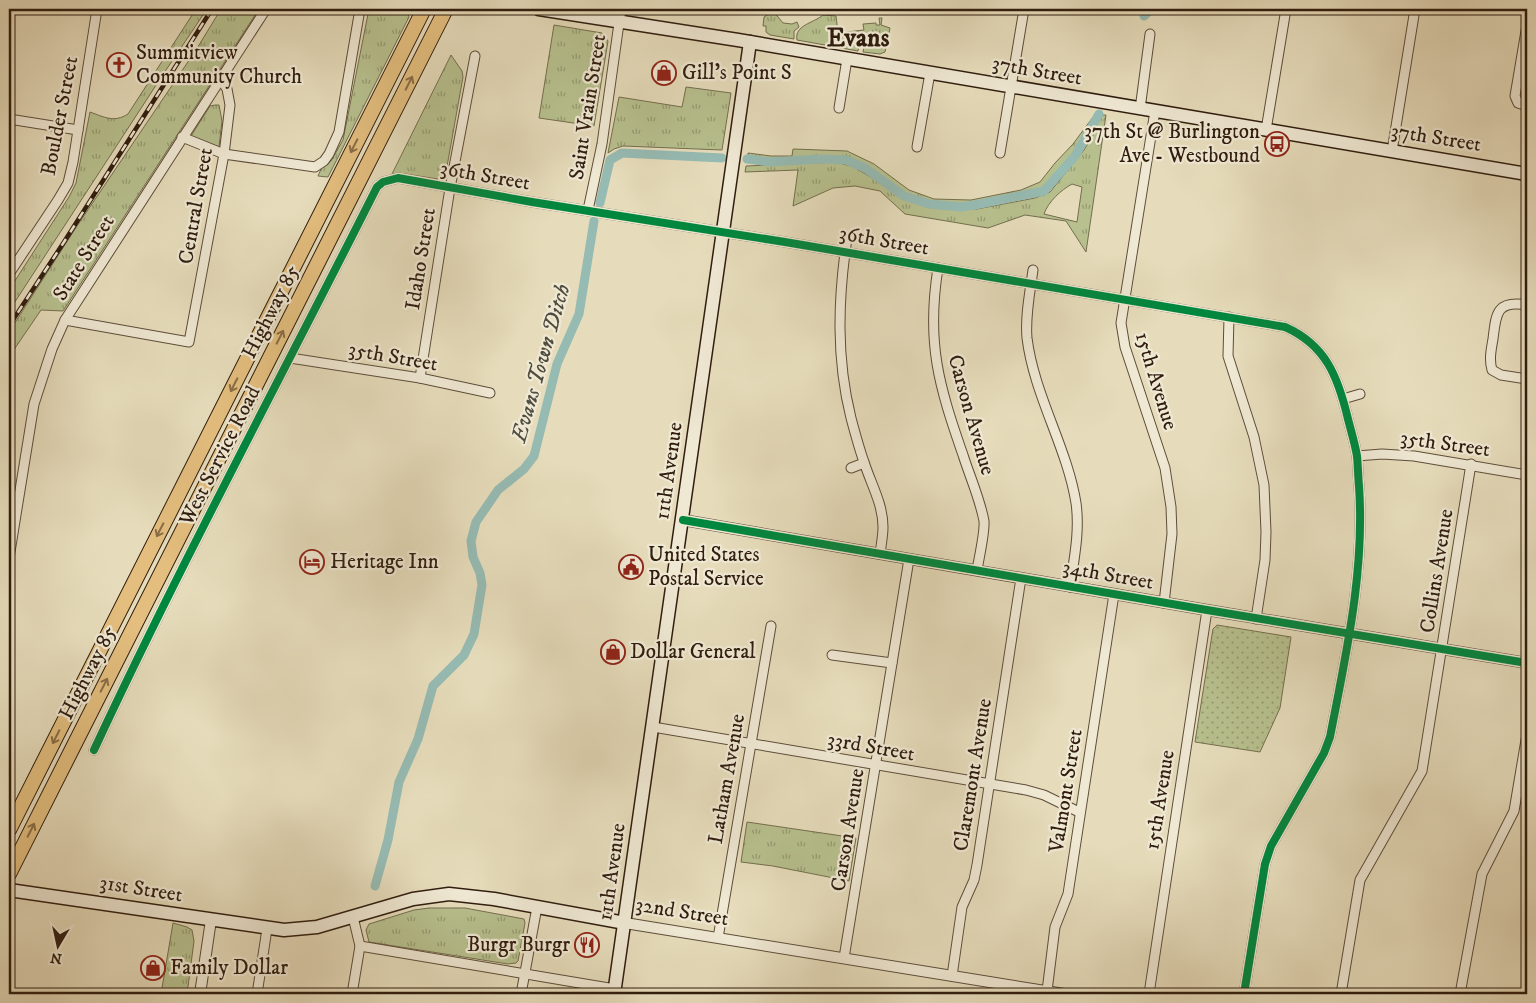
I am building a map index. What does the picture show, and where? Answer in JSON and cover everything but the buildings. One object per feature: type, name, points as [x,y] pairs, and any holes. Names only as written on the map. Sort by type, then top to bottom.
[{"type":"highway","points":[[365,124],[371,100],[414,16],[414,9]]},
{"type":"highway","name":"Highway 85","points":[[9,830],[424,9]]},
{"type":"highway","name":"Highway 85","points":[[9,874],[446,9]]},
{"type":"main road","name":"37th Street","points":[[539,9],[621,15],[750,42],[1527,174]]},
{"type":"main road","name":"11th Avenue","points":[[615,992],[750,42]]},
{"type":"main road","name":"31st Street","points":[[9,890],[266,929]]},
{"type":"main road","name":"32nd Street","points":[[266,929],[300,930],[317,927],[413,899],[449,894],[466,895],[625,923]]},
{"type":"street","name":"Boulder Street","points":[[9,274],[68,183],[97,9]]},
{"type":"street","name":"State Street","points":[[9,558],[34,404],[52,349],[65,320],[266,9]]},
{"type":"street","points":[[182,137],[224,154],[315,167],[326,158],[339,132],[360,9]]},
{"type":"street","points":[[1000,153],[1024,9]]},
{"type":"street","points":[[1266,130],[1286,9]]},
{"type":"street","points":[[1392,151],[1415,9]]},
{"type":"street","name":"Saint Vrain Street","points":[[588,210],[602,144],[621,15]]},
{"type":"street","points":[[1527,25],[1516,96],[1518,103],[1527,106]]},
{"type":"street","points":[[1140,109],[1150,34]]},
{"type":"street","name":"Idaho Street","points":[[420,378],[450,188],[474,56]]},
{"type":"street","points":[[839,108],[847,59]]},
{"type":"street","points":[[917,147],[930,73]]},
{"type":"street","name":"Central Street","points":[[65,320],[189,342],[224,154],[230,105],[227,89],[220,78]]},
{"type":"street","name":"15th Avenue","points":[[1155,111],[1124,300],[1121,331],[1165,468],[1171,507],[1172,534],[1164,603]]},
{"type":"street","points":[[9,119],[78,130]]},
{"type":"street","name":"36th Street","points":[[383,182],[398,178],[1229,317],[1285,327],[1303,336],[1317,347],[1325,357],[1343,399],[1357,456],[1360,541],[1349,634],[1330,737],[1324,753],[1272,846],[1265,864],[1244,994]]},
{"type":"street","name":"West Service Road","points":[[94,750],[162,610],[377,187],[383,182]]},
{"type":"street","points":[[847,238],[839,309],[840,354],[844,388],[864,463],[879,503],[883,526],[880,554]]},
{"type":"street","name":"Carson Avenue","points":[[938,268],[933,309],[933,344],[944,398],[984,523],[977,570]]},
{"type":"street","points":[[1033,270],[1026,324],[1029,352],[1076,502],[1078,532],[1070,586]]},
{"type":"street","points":[[1527,305],[1517,303],[1509,305],[1503,307],[1496,314],[1490,362],[1492,370],[1501,375],[1527,378]]},
{"type":"street","points":[[1229,317],[1228,356],[1254,437],[1264,485],[1265,560],[1256,619]]},
{"type":"street","name":"35th Street","points":[[290,358],[420,378],[490,393]]},
{"type":"street","points":[[1343,399],[1360,394]]},
{"type":"street","name":"35th Street","points":[[1357,456],[1401,454],[1527,474]]},
{"type":"street","points":[[851,468],[864,463]]},
{"type":"street","name":"Collins Avenue","points":[[1341,994],[1360,880],[1422,772],[1471,464]]},
{"type":"street","name":"34th Street","points":[[683,520],[1256,619],[1527,663]]},
{"type":"street","name":"Carson Avenue","points":[[844,958],[908,559]]},
{"type":"street","name":"Claremont Avenue","points":[[952,976],[962,907],[974,880],[1021,578]]},
{"type":"street","name":"Valmont Street","points":[[1047,991],[1055,926],[1068,894],[1079,812],[1114,594]]},
{"type":"street","name":"15th Avenue","points":[[1149,994],[1207,610]]},
{"type":"street","name":"Latham Avenue","points":[[718,938],[771,626]]},
{"type":"street","points":[[832,655],[892,663]]},
{"type":"street","name":"33rd Street","points":[[653,727],[989,783],[1044,795],[1079,812]]},
{"type":"street","points":[[1460,994],[1482,874],[1514,811],[1527,734]]},
{"type":"street","points":[[521,994],[537,907]]},
{"type":"street","points":[[352,994],[360,946],[353,917]]},
{"type":"street","points":[[200,994],[211,920]]},
{"type":"street","name":"32nd Street","points":[[625,923],[1064,994]]},
{"type":"street","points":[[257,994],[266,929]]},
{"type":"street","points":[[360,946],[524,973],[615,992]]},
{"type":"green space","points":[[196,9],[207,9],[9,311],[9,290],[76,183],[90,112],[114,119],[128,114]]},
{"type":"green space","points":[[221,9],[259,9],[63,311],[41,310],[9,357],[9,332],[77,226],[196,50]]},
{"type":"green space","points":[[369,9],[407,9],[409,17],[328,177],[318,176],[322,167],[331,161],[343,140]]},
{"type":"green space","points":[[773,11],[783,23],[792,24],[797,22],[799,27],[794,31],[794,39],[770,35],[766,32],[766,26],[763,26],[764,17]]},
{"type":"green space","points":[[823,15],[836,16],[838,33],[864,30],[863,24],[876,23],[876,25],[880,25],[879,18],[882,18],[881,25],[890,28],[885,52],[880,54],[863,52],[864,47],[859,46],[858,51],[797,40],[797,35],[802,28]]},
{"type":"green space","points":[[554,25],[602,33],[608,41],[594,126],[539,118]]},
{"type":"green space","points":[[451,55],[462,71],[463,77],[446,172],[443,178],[438,179],[399,173],[392,174]]},
{"type":"green space","points":[[686,87],[731,93],[722,150],[623,146],[608,153],[619,97],[682,107]]},
{"type":"green space","points":[[219,105],[222,121],[219,147],[191,136],[210,106]]},
{"type":"green space","points":[[1096,113],[1074,154],[1042,188],[961,205],[930,202],[907,194],[867,167],[847,159],[818,157],[770,160],[748,157],[748,153],[792,156],[793,149],[847,151],[874,164],[909,190],[934,199],[971,200],[1021,190],[1040,182],[1073,144]]},
{"type":"green space","points":[[1100,115],[1106,115],[1086,252],[1066,221],[1025,215],[988,228],[905,214],[880,191],[855,186],[833,188],[793,206],[798,170],[745,172],[746,166],[836,162],[854,167],[905,198],[921,205],[977,209],[1035,198],[1050,192],[1084,150],[1095,132]],"holes":[[[1072,184],[1082,187],[1077,222],[1044,214],[1055,197]]]},
{"type":"green space","points":[[1217,625],[1291,637],[1280,708],[1260,752],[1195,742],[1213,629]]},
{"type":"green space","points":[[747,822],[856,838],[849,881],[773,866],[741,862]]},
{"type":"green space","points":[[465,908],[524,919],[525,923],[518,961],[508,964],[369,942],[366,930],[369,924],[414,910]]},
{"type":"green space","points":[[173,923],[192,930],[194,941],[187,994],[161,994]]},
{"type":"waterway","name":"Evans Town Ditch","points":[[1144,16],[1151,9]]},
{"type":"waterway","name":"Evans Town Ditch","points":[[747,159],[770,162],[820,159],[846,160],[865,168],[904,196],[929,204],[961,207],[1044,191],[1075,156],[1099,114]]},
{"type":"waterway","name":"Evans Town Ditch","points":[[600,203],[610,160],[622,153],[722,158]]},
{"type":"waterway","name":"Evans Town Ditch","points":[[375,886],[388,840],[399,782],[418,739],[433,686],[464,655],[474,634],[482,585],[480,573],[473,557],[471,541],[476,522],[498,490],[524,469],[534,456],[557,364],[579,314],[594,221]]},
{"type":"railway","points":[[9,326],[212,9]]},
{"type":"cycle path","points":[[94,750],[198,537],[377,187],[383,182],[398,178],[1285,327],[1299,334],[1320,353],[1328,364],[1340,389],[1357,456],[1360,518],[1359,549],[1353,612],[1330,737],[1324,753],[1271,846],[1265,864],[1244,994]]},
{"type":"cycle path","points":[[683,520],[1527,663]]},
{"type":"place","name":"Summitview Community Church","points":[[119,65]]},
{"type":"place","name":"Gill's Point S","points":[[664,73]]},
{"type":"place","name":"37th St @ Burlington Ave - Westbound","points":[[1277,144]]},
{"type":"place","name":"Heritage Inn","points":[[312,562]]},
{"type":"place","name":"United States Postal Service","points":[[631,567]]},
{"type":"place","name":"Dollar General","points":[[613,652]]},
{"type":"place","name":"Burgr Burgr","points":[[587,945]]},
{"type":"place","name":"Family Dollar","points":[[153,968]]},
{"type":"district","name":"Evans","points":[[858,38]]}]
